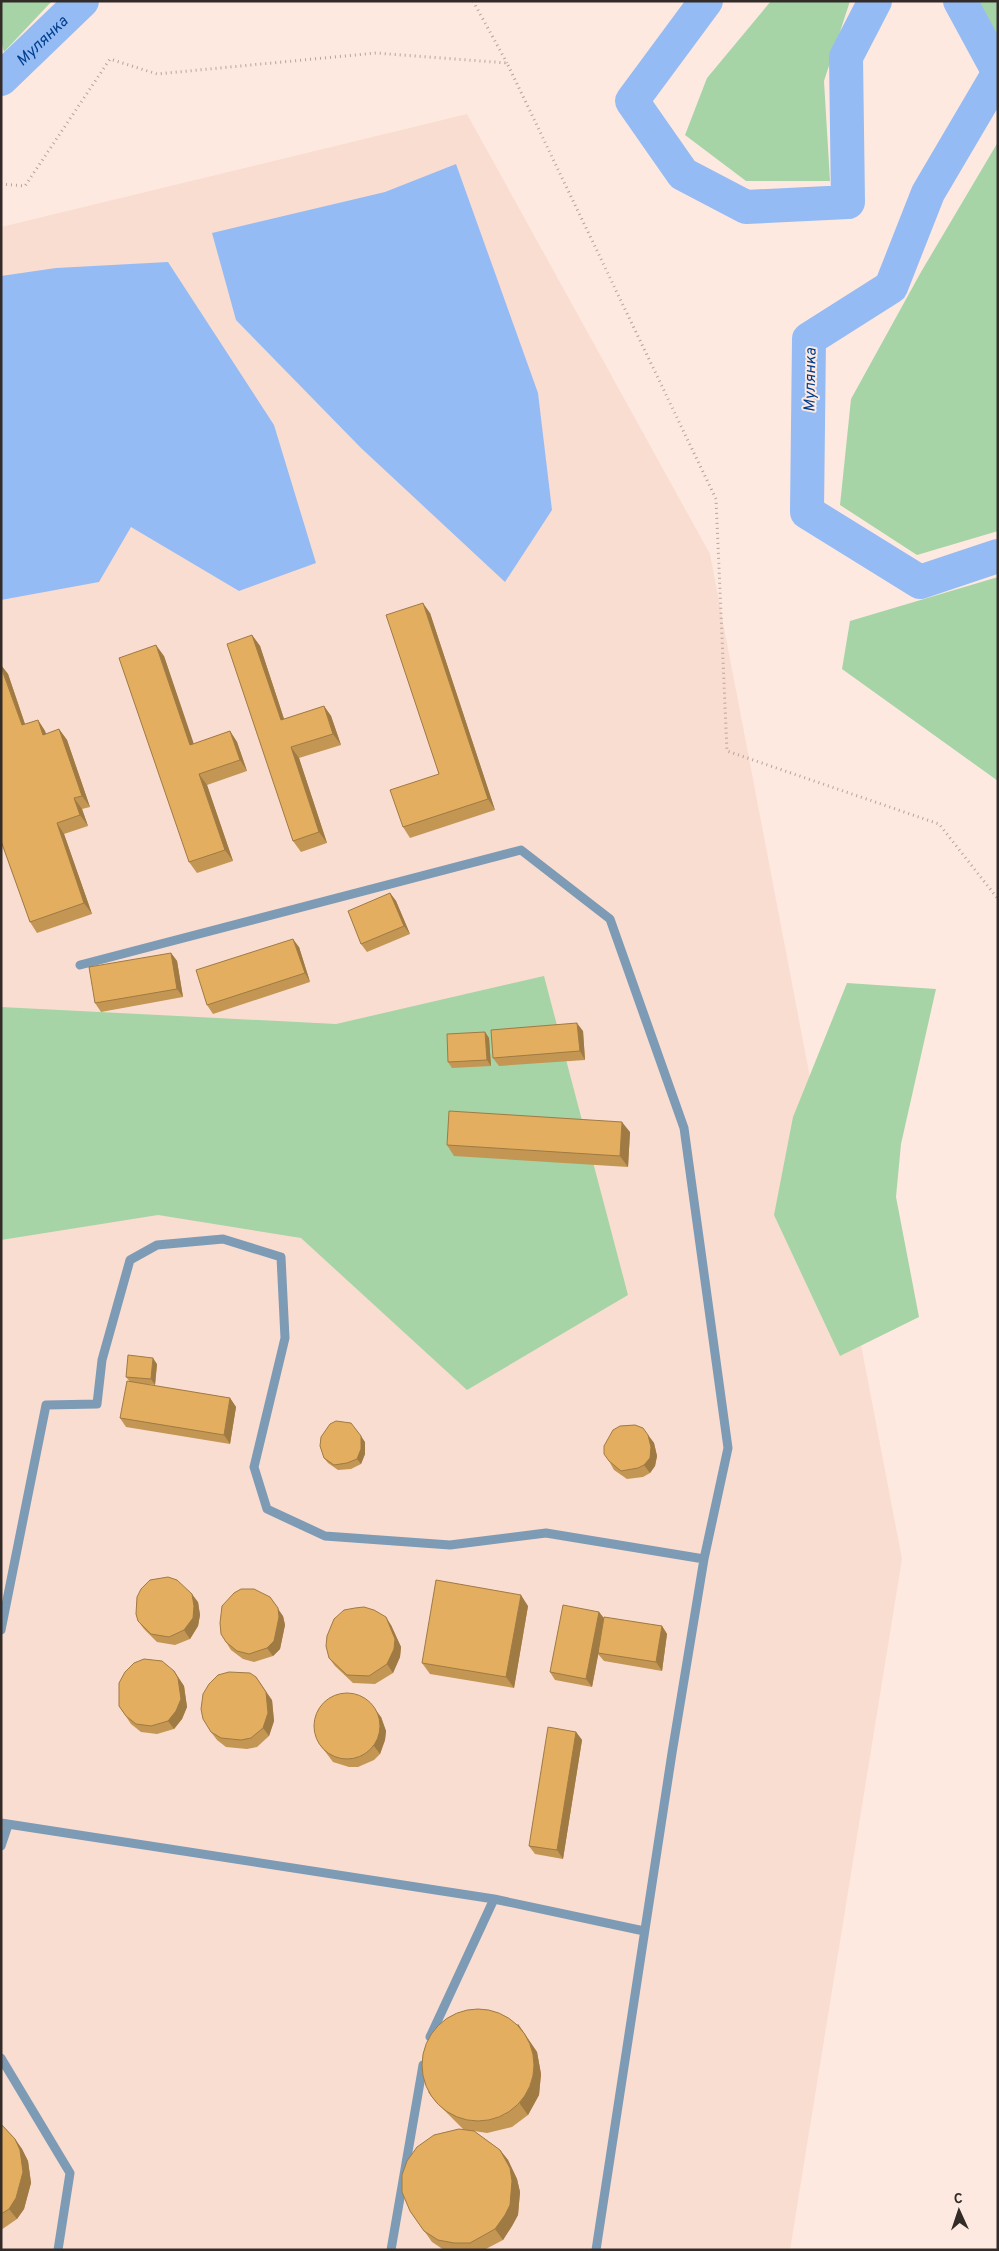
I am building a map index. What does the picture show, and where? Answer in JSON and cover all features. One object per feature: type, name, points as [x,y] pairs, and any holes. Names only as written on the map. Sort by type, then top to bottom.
[{"type":"lane","points":[[80,965],[521,850],[610,919],[684,1128],[728,1448],[704,1559],[644,1931],[596,2250]]},
{"type":"lane","points":[[1,1630],[46,1405],[97,1404],[102,1360],[130,1260],[157,1245],[223,1240],[281,1257],[285,1338],[254,1467],[267,1509],[325,1536],[450,1546],[546,1533],[704,1559]]},
{"type":"lane","points":[[1,1846],[4,1824],[494,1899],[644,1931]]},
{"type":"lane","points":[[427,2043],[494,1899]]},
{"type":"lane","points":[[391,2250],[425,2053]]},
{"type":"lane","points":[[1,2058],[70,2173],[58,2250]]},
{"type":"path","points":[[473,1],[507,63],[716,499],[727,751],[939,824],[998,900]]},
{"type":"path","points":[[1,184],[25,186],[110,60],[157,74],[376,53],[507,63]]},
{"type":"shaded area","points":[[467,114],[710,554],[902,1559],[790,2250],[1,2250],[1,227]]},
{"type":"green space","points":[[1,1],[52,1],[4,52],[1,40]]},
{"type":"green space","points":[[771,1],[850,1],[824,81],[830,181],[746,181],[685,135],[707,78]]},
{"type":"green space","points":[[972,1],[998,1],[998,62]]},
{"type":"green space","points":[[998,142],[998,531],[917,555],[840,505],[851,399],[921,272]]},
{"type":"green space","points":[[998,577],[998,781],[842,669],[850,621]]},
{"type":"green space","points":[[544,976],[628,1295],[467,1390],[301,1238],[158,1215],[1,1240],[1,1007],[336,1024]]},
{"type":"green space","points":[[847,983],[936,989],[901,1144],[896,1197],[919,1317],[840,1356],[774,1215],[793,1117]]},
{"type":"water","points":[[456,164],[538,393],[552,510],[505,582],[361,448],[236,320],[212,233],[385,192]]},
{"type":"water","points":[[168,262],[274,425],[316,563],[239,591],[131,527],[99,582],[1,600],[1,276],[56,268]]},
{"type":"building","points":[[423,603],[488,799],[403,827],[390,790],[439,774],[386,615]]},
{"type":"building","points":[[252,635],[281,720],[324,706],[333,734],[291,747],[319,832],[293,841],[227,644]]},
{"type":"building","points":[[156,645],[190,745],[230,731],[240,760],[199,774],[225,850],[189,862],[119,658]]},
{"type":"building","points":[[1,667],[22,725],[38,720],[43,735],[59,729],[82,796],[74,798],[80,815],[57,823],[84,903],[30,922],[1,841]]},
{"type":"building","points":[[390,893],[404,926],[361,944],[348,911]]},
{"type":"building","points":[[293,939],[305,973],[207,1005],[196,970]]},
{"type":"building","points":[[171,953],[177,989],[95,1003],[89,967]]},
{"type":"building","points":[[577,1023],[580,1051],[493,1058],[491,1030]]},
{"type":"building","points":[[485,1032],[487,1060],[448,1062],[447,1034]]},
{"type":"building","points":[[449,1111],[622,1122],[620,1156],[447,1145]]},
{"type":"building","points":[[128,1355],[153,1358],[151,1379],[126,1377]]},
{"type":"building","points":[[127,1381],[230,1398],[224,1435],[120,1418]]},
{"type":"building","points":[[336,1421],[351,1423],[361,1436],[361,1449],[357,1459],[334,1465],[324,1458],[320,1446],[321,1437],[330,1424]]},
{"type":"building","points":[[635,1425],[643,1428],[648,1435],[651,1447],[650,1458],[644,1465],[638,1468],[621,1471],[604,1454],[604,1446],[613,1430],[620,1426]]},
{"type":"building","points":[[168,1577],[177,1580],[192,1594],[194,1606],[193,1618],[184,1630],[169,1637],[151,1634],[138,1621],[136,1614],[137,1597],[141,1589],[150,1580]]},
{"type":"building","points":[[436,1580],[521,1595],[506,1677],[422,1663]]},
{"type":"building","points":[[241,1589],[254,1589],[270,1597],[278,1608],[279,1617],[274,1641],[267,1648],[249,1654],[237,1651],[226,1642],[221,1634],[222,1606],[234,1593]]},
{"type":"building","points":[[563,1605],[599,1612],[586,1679],[550,1672]]},
{"type":"building","points":[[364,1607],[386,1617],[395,1639],[394,1649],[387,1664],[369,1676],[347,1675],[329,1658],[326,1646],[327,1636],[334,1619],[344,1610]]},
{"type":"building","points":[[604,1617],[662,1626],[656,1662],[598,1653]]},
{"type":"building","points":[[144,1659],[162,1661],[174,1671],[178,1678],[181,1699],[176,1711],[168,1721],[151,1726],[136,1724],[126,1716],[119,1706],[119,1683],[125,1672],[134,1663]]},
{"type":"building","points":[[229,1672],[250,1673],[256,1677],[266,1692],[268,1713],[263,1728],[251,1738],[241,1740],[221,1738],[211,1732],[203,1719],[201,1709],[203,1694],[218,1675]]},
{"type":"building","points":[[347,1693],[360,1696],[370,1703],[377,1713],[380,1726],[377,1739],[370,1749],[360,1756],[347,1759],[334,1756],[324,1749],[317,1739],[314,1726],[317,1713],[324,1703],[334,1696]]},
{"type":"building","points":[[548,1727],[576,1732],[557,1850],[529,1846]]},
{"type":"building","points":[[478,2009],[499,2013],[518,2025],[530,2044],[534,2065],[530,2086],[518,2105],[499,2117],[478,2121],[457,2117],[438,2105],[426,2086],[422,2065],[426,2044],[438,2025],[457,2013]]},
{"type":"building","points":[[1,2124],[15,2139],[20,2150],[23,2172],[16,2198],[9,2209],[1,2214]]},
{"type":"building","points":[[459,2129],[474,2131],[500,2150],[510,2168],[512,2181],[510,2205],[505,2215],[495,2229],[470,2243],[438,2240],[424,2231],[410,2211],[402,2192],[402,2175],[407,2161],[417,2147],[434,2135]]},
{"type":"waterway","name":"Мулянка","points":[[1,79],[82,1]]},
{"type":"waterway","name":"Мулянка","points":[[706,1],[632,101],[683,174],[746,207],[848,202],[846,57],[875,1]]},
{"type":"waterway","name":"Мулянка","points":[[960,1],[998,71]]},
{"type":"waterway","name":"Мулянка","points":[[998,74],[928,193],[891,287],[809,339],[807,512],[920,582],[998,556]]}]
